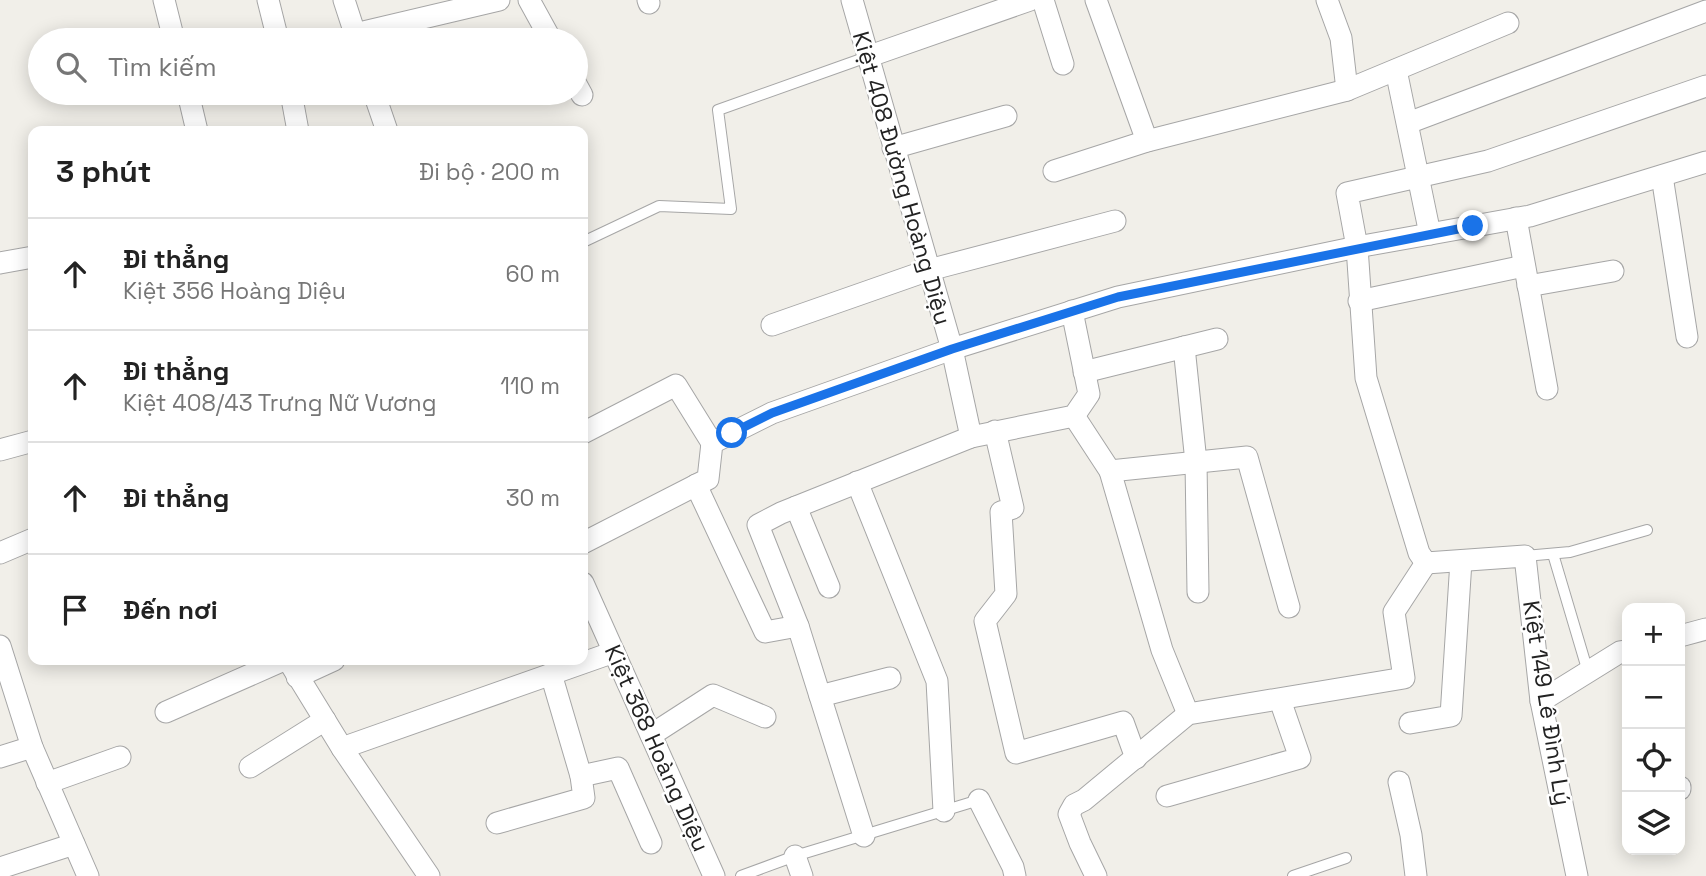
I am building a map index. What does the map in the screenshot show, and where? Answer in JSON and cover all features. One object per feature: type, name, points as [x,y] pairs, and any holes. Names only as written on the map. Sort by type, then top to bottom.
[{"type":"street","points":[[164,0],[171,28]]},
{"type":"street","points":[[268,0],[275,28]]},
{"type":"street","points":[[344,0],[353,28]]},
{"type":"street","points":[[391,28],[499,0]]},
{"type":"street","points":[[529,0],[544,28]]},
{"type":"street","name":"Kiệt 408 Đường Hoàng Diệu","points":[[852,0],[952,349],[971,437]]},
{"type":"street","points":[[867,57],[1030,0]]},
{"type":"street","points":[[1043,0],[1063,64]]},
{"type":"street","points":[[1096,0],[1147,141]]},
{"type":"street","points":[[1327,0],[1341,37],[1348,90]]},
{"type":"street","points":[[1408,123],[1706,11]]},
{"type":"street","points":[[1054,172],[1147,141],[1348,90],[1508,23]]},
{"type":"street","points":[[1396,70],[1430,234]]},
{"type":"street","points":[[1426,563],[1419,554],[1366,378],[1357,247],[1347,193],[1489,161],[1706,86]]},
{"type":"street","points":[[190,105],[196,126]]},
{"type":"street","points":[[293,105],[297,126]]},
{"type":"street","points":[[378,105],[385,126]]},
{"type":"street","points":[[893,148],[1006,116]]},
{"type":"street","points":[[712,443],[772,413],[952,349],[1118,297],[1357,247],[1516,218],[1706,162]]},
{"type":"street","points":[[1662,176],[1687,337]]},
{"type":"street","points":[[1516,218],[1547,390]]},
{"type":"street","points":[[772,325],[929,270],[1115,221]]},
{"type":"street","points":[[0,263],[28,258]]},
{"type":"street","points":[[1359,301],[1526,276],[1613,271]]},
{"type":"street","points":[[864,836],[798,626],[758,525],[796,506],[971,437],[1074,416],[1089,394],[1072,311]]},
{"type":"street","points":[[1084,372],[1217,339]]},
{"type":"street","points":[[1184,347],[1196,462],[1198,592]]},
{"type":"street","points":[[588,430],[677,385],[712,443],[708,479],[588,540]]},
{"type":"street","points":[[1074,416],[1110,471],[1162,650],[1188,714]]},
{"type":"street","points":[[995,431],[1013,508],[1001,512],[1006,594],[985,621],[1016,753],[1123,722],[1136,758]]},
{"type":"street","points":[[0,450],[28,442]]},
{"type":"street","points":[[1110,471],[1247,457],[1289,607]]},
{"type":"street","points":[[857,482],[937,681],[944,811]]},
{"type":"street","points":[[696,485],[765,632],[798,626]]},
{"type":"street","points":[[796,506],[829,587]]},
{"type":"street","points":[[0,553],[28,541]]},
{"type":"street","points":[[1426,563],[1525,556]]},
{"type":"street","name":"Kiệt 149 Lê Đình Lý","points":[[1525,556],[1541,701],[1575,876]]},
{"type":"street","points":[[1410,723],[1451,716],[1461,561]]},
{"type":"street","points":[[1096,876],[1069,814],[1074,805],[1084,800],[1188,714],[1404,678],[1394,612],[1426,563]]},
{"type":"street","name":"Kiệt 368 Hoàng Diệu","points":[[588,594],[714,876]]},
{"type":"street","points":[[1685,635],[1706,629]]},
{"type":"street","points":[[0,646],[32,747],[88,876]]},
{"type":"street","points":[[588,661],[614,652]]},
{"type":"street","points":[[1541,701],[1588,672],[1622,657]]},
{"type":"street","points":[[166,712],[290,665],[342,748],[429,876]]},
{"type":"street","points":[[342,748],[577,665]]},
{"type":"street","points":[[497,823],[584,798],[582,776],[551,674]]},
{"type":"street","points":[[820,696],[890,678]]},
{"type":"street","points":[[651,735],[713,695],[765,717]]},
{"type":"street","points":[[1167,796],[1300,758],[1280,700]]},
{"type":"street","points":[[250,767],[325,720]]},
{"type":"street","points":[[0,757],[32,747]]},
{"type":"street","points":[[47,783],[120,757]]},
{"type":"street","points":[[582,776],[618,768],[651,843]]},
{"type":"street","points":[[1399,782],[1411,835],[1416,876]]},
{"type":"street","points":[[979,800],[1016,876]]},
{"type":"street","points":[[0,868],[74,844]]},
{"type":"lane","points":[[588,240],[660,206],[731,209],[718,110],[867,57]]},
{"type":"lane","points":[[1525,556],[1570,552],[1647,530]]},
{"type":"lane","name":"Kiệt 149 Lê Đình Lý","points":[[1553,554],[1588,672]]},
{"type":"lane","points":[[741,876],[799,866],[864,836],[979,800]]},
{"type":"lane","points":[[1293,876],[1346,858]]},
{"type":"route","points":[[732,433],[772,413],[952,349],[1118,297],[1357,247],[1473,226]]}]
